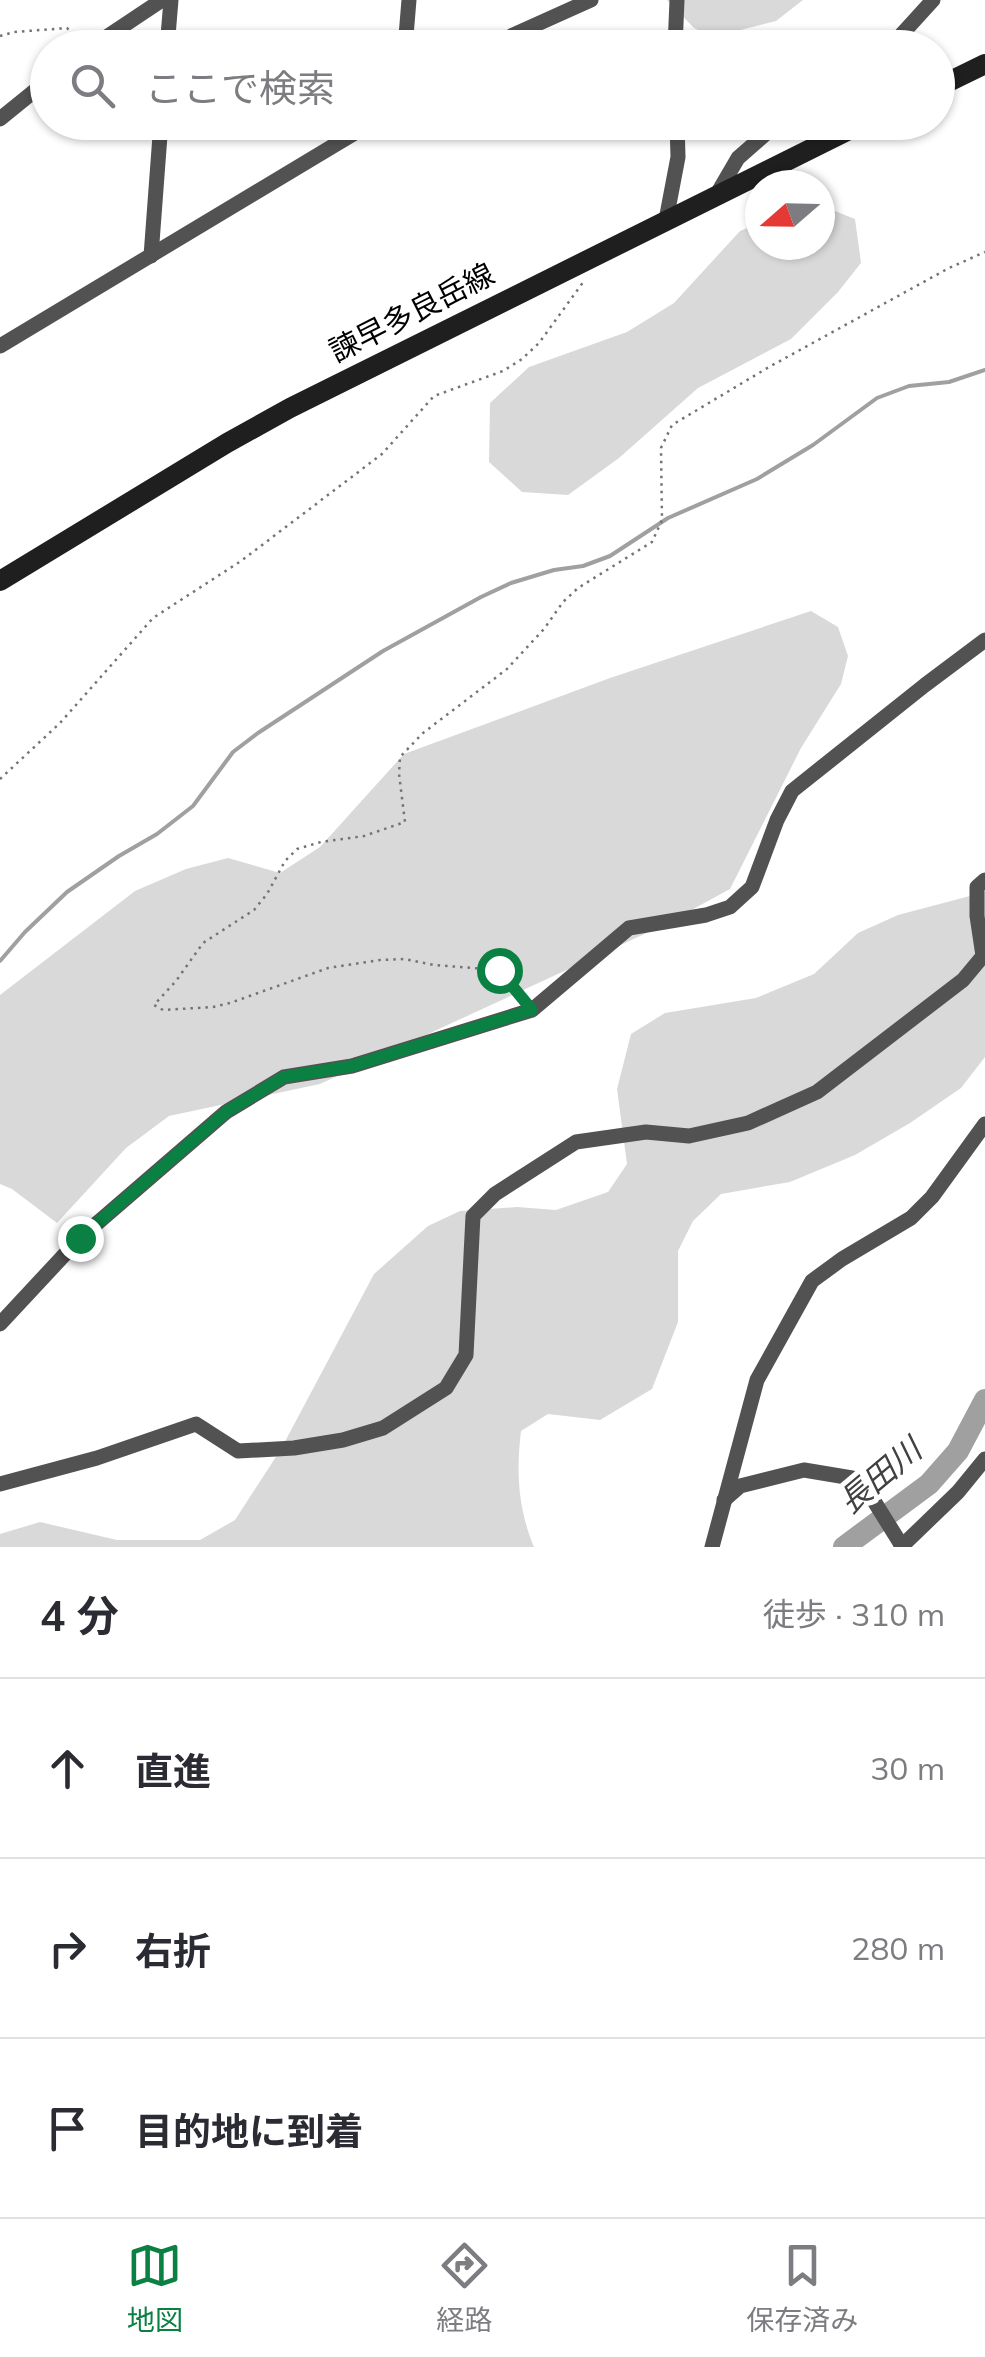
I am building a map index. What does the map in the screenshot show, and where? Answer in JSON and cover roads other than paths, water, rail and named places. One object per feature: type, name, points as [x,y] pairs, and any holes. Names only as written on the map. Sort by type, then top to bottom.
[{"type":"main road","points":[[955,79],[985,64]]},
{"type":"main road","name":"諫早多良岳線","points":[[0,581],[290,408],[828,140]]},
{"type":"street","points":[[115,30],[162,0]]},
{"type":"street","points":[[168,30],[171,0]]},
{"type":"street","points":[[406,30],[409,0]]},
{"type":"street","points":[[524,30],[591,0]]},
{"type":"street","points":[[676,30],[677,0]]},
{"type":"street","points":[[906,30],[933,0]]},
{"type":"street","points":[[0,119],[30,95]]},
{"type":"street","points":[[151,256],[160,140]]},
{"type":"street","points":[[0,346],[344,140]]},
{"type":"street","points":[[666,220],[678,140]]},
{"type":"street","points":[[716,195],[738,158],[758,140]]},
{"type":"street","points":[[0,1324],[94,1226],[226,1112],[284,1077],[352,1066],[532,1010],[630,928],[730,907],[752,886],[792,791],[985,640]]},
{"type":"street","points":[[0,1484],[97,1458],[196,1424],[238,1451],[310,1446],[383,1428],[446,1388],[466,1355],[473,1216],[495,1194],[576,1142],[646,1132],[689,1136],[748,1122],[817,1092],[963,980],[982,956],[977,887],[985,880]]},
{"type":"street","points":[[712,1547],[757,1380],[812,1281],[911,1218],[932,1197],[985,1124]]},
{"type":"street","points":[[724,1500],[740,1486],[804,1470],[852,1478],[868,1493],[901,1544],[958,1492],[985,1459]]},
{"type":"waterway","points":[[0,961],[67,892],[193,806],[233,752],[383,651],[511,583],[610,556],[668,518],[757,479],[813,445],[877,398],[909,386],[949,382],[985,370]]},
{"type":"waterway","name":"長田川","points":[[844,1547],[929,1484],[958,1451],[985,1400]]}]
